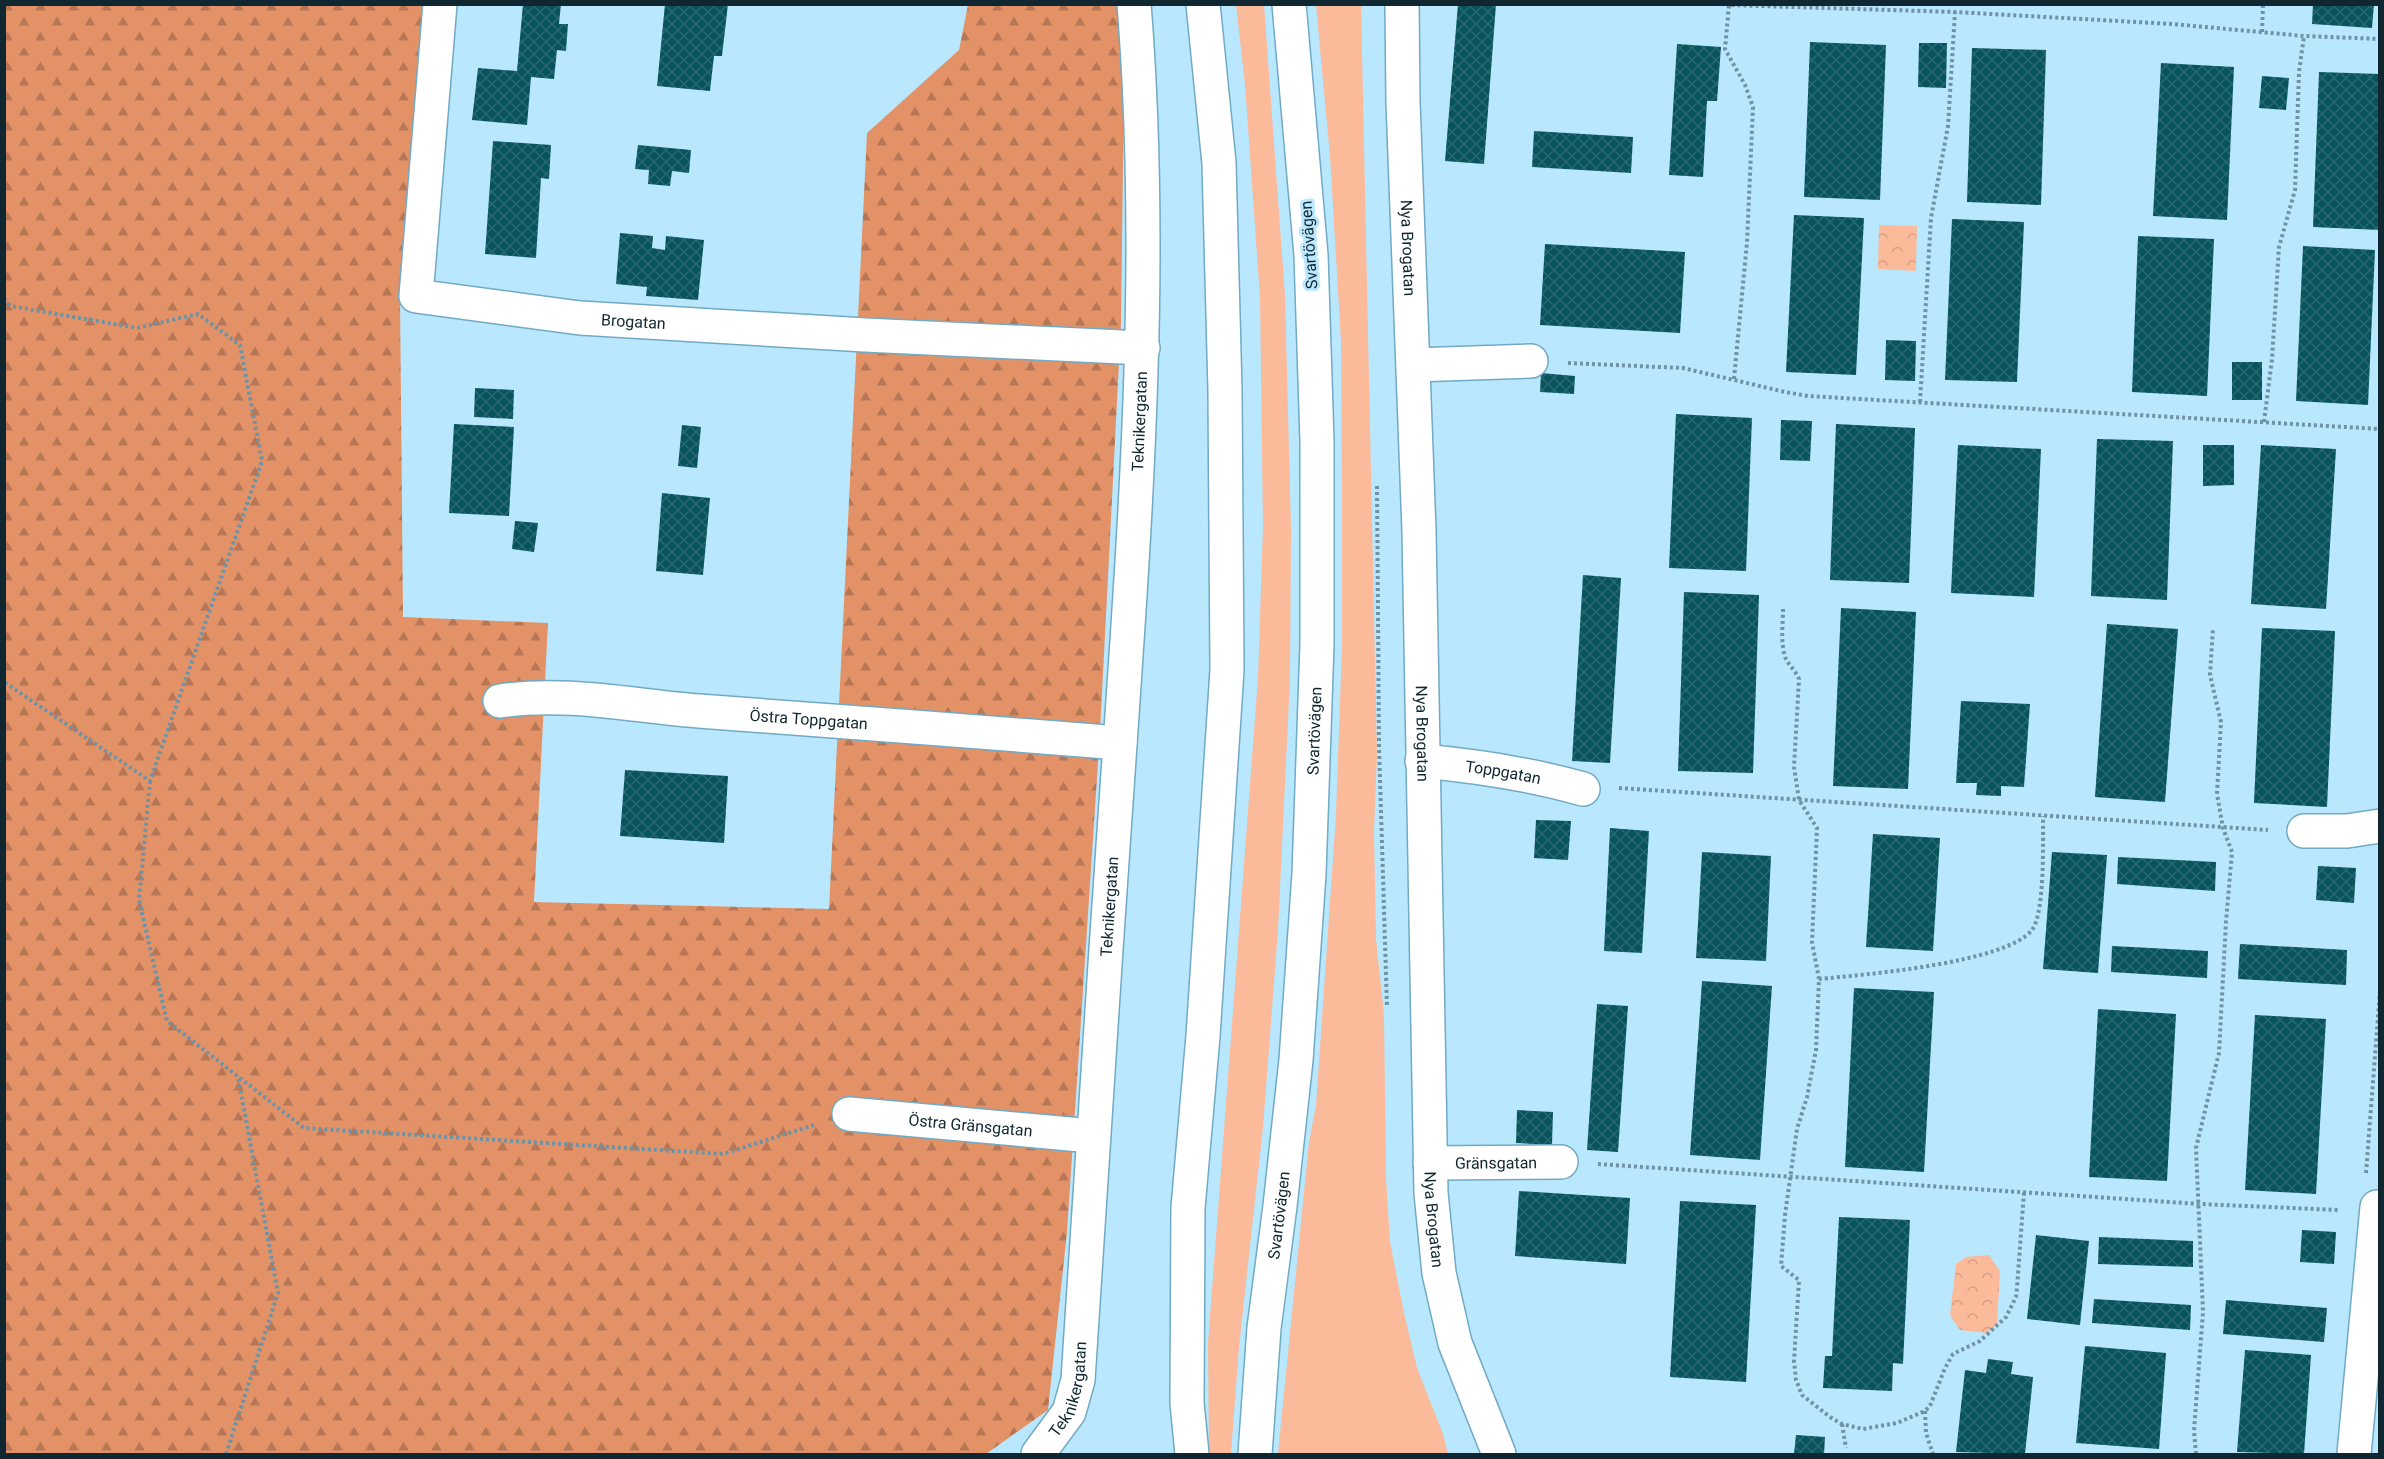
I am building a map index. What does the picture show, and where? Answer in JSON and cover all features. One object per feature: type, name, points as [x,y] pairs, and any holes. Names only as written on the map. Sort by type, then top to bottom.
[{"type":"street","name":"Brogatan","points":[[440,4],[416,296],[580,318],[853,335],[1143,348]]},
{"type":"street","name":"Teknikergatan","points":[[1038,1455],[1069,1412],[1075,1397],[1134,553],[1143,348],[1144,232],[1141,117],[1134,4]]},
{"type":"street","points":[[1192,1455],[1187,1403],[1188,1208],[1203,1036],[1227,670],[1226,391],[1219,163],[1203,4]]},
{"type":"street","name":"Svartövägen","points":[[1255,1455],[1264,1328],[1296,1060],[1309,874],[1317,645],[1317,441],[1311,255],[1289,4]]},
{"type":"street","name":"Nya Brogatan","points":[[1402,4],[1403,102],[1419,531],[1430,1162],[1439,1273],[1455,1343],[1499,1455]]},
{"type":"street","points":[[1413,365],[1531,361]]},
{"type":"street","name":"Östra Toppgatan","points":[[500,701],[528,697],[567,697],[656,708],[1120,742]]},
{"type":"street","name":"Toppgatan","points":[[1422,761],[1542,777],[1583,789]]},
{"type":"street","points":[[2304,831],[2347,831],[2379,825]]},
{"type":"street","name":"Östra Gränsgatan","points":[[849,1114],[1092,1136]]},
{"type":"street","name":"Gränsgatan","points":[[1430,1162],[1561,1162]]},
{"type":"street","points":[[2354,1455],[2369,1208]]},
{"type":"path","points":[[2262,32],[2264,4]]},
{"type":"path","points":[[1734,379],[1747,242],[1753,107],[1745,85],[1725,49],[1729,5],[1954,12],[2160,23],[2304,36],[2379,39]]},
{"type":"path","points":[[1920,402],[1931,218],[1948,126],[1954,12]]},
{"type":"path","points":[[2264,422],[2272,359],[2279,247],[2295,190],[2299,72],[2304,36]]},
{"type":"path","points":[[4,299],[10,306],[137,328],[198,314],[240,345],[262,461],[150,781],[139,900],[167,1021],[304,1128],[723,1154],[849,1114]]},
{"type":"path","points":[[1531,361],[1683,368],[1808,396],[2379,429]]},
{"type":"path","points":[[1783,609],[1784,653],[1799,680],[1794,767],[1799,800],[1817,828],[1812,942],[1819,979],[1816,1050],[1807,1097],[1797,1129],[1781,1266],[1799,1280],[1794,1361],[1796,1380],[1802,1395],[1842,1424],[1863,1429],[1897,1423],[1925,1411],[1930,1406],[1953,1354],[1980,1341],[2006,1317],[2016,1297],[2024,1192]]},
{"type":"path","points":[[2196,1455],[2194,1431],[2203,1312],[2196,1148],[2219,1053],[2232,852],[2223,828],[2217,794],[2221,722],[2210,675],[2213,628]]},
{"type":"path","points":[[4,682],[150,781]]},
{"type":"path","points":[[1583,789],[1613,788],[2223,828],[2304,831]]},
{"type":"path","points":[[1819,979],[1889,972],[1961,960],[2006,945],[2026,935],[2033,929],[2036,922],[2040,901],[2043,816]]},
{"type":"path","points":[[1561,1162],[2322,1211],[2369,1208],[2366,1182],[2379,991]]},
{"type":"path","points":[[226,1455],[278,1293],[238,1076]]},
{"type":"path","points":[[1925,1411],[1926,1433],[1934,1455]]},
{"type":"path","points":[[1842,1424],[1846,1448]]},
{"type":"green space","points":[[5,5],[423,5],[400,298],[403,617],[548,623],[534,902],[829,909],[867,133],[959,50],[968,5],[1125,5],[1121,324],[1100,732],[1067,1232],[1048,1410],[986,1454],[5,1454]]},
{"type":"green space","points":[[1236,5],[1264,5],[1285,296],[1291,529],[1290,679],[1278,930],[1263,1127],[1239,1347],[1231,1454],[1209,1454],[1208,1343],[1258,678],[1263,527],[1260,298],[1245,84]]},
{"type":"green space","points":[[1316,5],[1361,5],[1377,755],[1374,831],[1376,939],[1384,1015],[1386,1178],[1390,1242],[1404,1313],[1417,1368],[1443,1434],[1448,1454],[1278,1454],[1309,1142],[1316,1106],[1336,814],[1342,645],[1341,341],[1330,156]]},
{"type":"green space","points":[[1879,225],[1917,226],[1916,271],[1878,269]]},
{"type":"green space","points":[[1989,1255],[2000,1271],[1997,1324],[1987,1333],[1960,1330],[1950,1315],[1956,1264],[1966,1257]]},
{"type":"building","points":[[523,4],[561,4],[559,24],[568,24],[566,51],[557,50],[554,79],[531,77],[527,125],[472,120],[478,68],[517,71]]},
{"type":"building","points":[[665,4],[728,4],[722,56],[714,56],[710,91],[657,86]]},
{"type":"building","points":[[1458,4],[1496,4],[1484,164],[1445,161]]},
{"type":"building","points":[[2313,4],[2374,4],[2372,28],[2312,24]]},
{"type":"building","points":[[1810,42],[1886,45],[1880,200],[1804,197]]},
{"type":"building","points":[[1919,43],[1947,43],[1946,88],[1918,87]]},
{"type":"building","points":[[1677,44],[1721,47],[1717,101],[1707,101],[1703,177],[1669,175]]},
{"type":"building","points":[[1972,48],[2046,50],[2041,205],[1967,202]]},
{"type":"building","points":[[2161,63],[2234,67],[2227,220],[2153,216]]},
{"type":"building","points":[[2319,72],[2380,74],[2380,230],[2313,227]]},
{"type":"building","points":[[2262,76],[2289,78],[2286,110],[2259,108]]},
{"type":"building","points":[[1534,131],[1633,137],[1631,173],[1532,167]]},
{"type":"building","points":[[493,141],[551,145],[549,179],[541,178],[536,258],[485,254]]},
{"type":"building","points":[[638,145],[691,150],[689,173],[672,171],[670,186],[648,184],[649,170],[635,169]]},
{"type":"building","points":[[1794,215],[1864,218],[1856,375],[1786,372]]},
{"type":"building","points":[[1952,219],[2024,222],[2017,382],[1945,380]]},
{"type":"building","points":[[620,233],[653,236],[652,248],[665,250],[666,236],[704,240],[698,300],[646,296],[647,287],[616,284]]},
{"type":"building","points":[[2138,236],[2214,239],[2207,396],[2132,392]]},
{"type":"building","points":[[1545,244],[1685,252],[1680,333],[1540,325]]},
{"type":"building","points":[[2303,246],[2375,250],[2368,405],[2296,401]]},
{"type":"building","points":[[1886,340],[1916,341],[1915,381],[1885,380]]},
{"type":"building","points":[[2232,362],[2262,362],[2262,400],[2232,400]]},
{"type":"building","points":[[1541,373],[1575,376],[1574,394],[1540,392]]},
{"type":"building","points":[[475,388],[514,390],[513,419],[474,417]]},
{"type":"building","points":[[1676,414],[1752,418],[1746,571],[1669,568]]},
{"type":"building","points":[[1781,420],[1812,421],[1810,461],[1780,460]]},
{"type":"building","points":[[454,424],[514,427],[509,516],[449,513]]},
{"type":"building","points":[[1836,424],[1915,428],[1909,583],[1830,580]]},
{"type":"building","points":[[682,425],[701,427],[697,468],[678,466]]},
{"type":"building","points":[[2097,439],[2173,441],[2167,600],[2091,596]]},
{"type":"building","points":[[1958,445],[2041,449],[2034,597],[1951,593]]},
{"type":"building","points":[[2203,445],[2234,445],[2234,485],[2203,486]]},
{"type":"building","points":[[2261,445],[2336,449],[2326,609],[2251,604]]},
{"type":"building","points":[[662,493],[710,498],[703,575],[656,571]]},
{"type":"building","points":[[515,521],[538,523],[534,552],[512,549]]},
{"type":"building","points":[[1583,575],[1621,578],[1610,763],[1572,761]]},
{"type":"building","points":[[1684,592],[1759,595],[1753,773],[1678,771]]},
{"type":"building","points":[[1841,608],[1916,612],[1908,789],[1833,786]]},
{"type":"building","points":[[2107,624],[2178,629],[2165,802],[2095,797]]},
{"type":"building","points":[[2262,628],[2335,631],[2327,807],[2254,803]]},
{"type":"building","points":[[1961,701],[2030,704],[2024,787],[2001,786],[2001,796],[1976,795],[1977,783],[1956,783]]},
{"type":"building","points":[[625,770],[728,776],[724,843],[620,836]]},
{"type":"building","points":[[1536,820],[1571,821],[1568,860],[1534,858]]},
{"type":"building","points":[[1610,828],[1649,831],[1642,953],[1604,951]]},
{"type":"building","points":[[1873,834],[1940,838],[1933,951],[1866,947]]},
{"type":"building","points":[[1702,852],[1771,856],[1766,961],[1696,958]]},
{"type":"building","points":[[2052,852],[2107,855],[2098,973],[2043,969]]},
{"type":"building","points":[[2118,857],[2216,862],[2215,891],[2117,884]]},
{"type":"building","points":[[2318,866],[2356,868],[2354,903],[2316,900]]},
{"type":"building","points":[[2240,944],[2347,950],[2346,985],[2238,979]]},
{"type":"building","points":[[2112,946],[2208,951],[2207,978],[2111,972]]},
{"type":"building","points":[[1702,981],[1772,986],[1760,1160],[1690,1155]]},
{"type":"building","points":[[1854,988],[1934,992],[1924,1172],[1845,1167]]},
{"type":"building","points":[[1597,1004],[1628,1006],[1618,1152],[1587,1150]]},
{"type":"building","points":[[2098,1009],[2176,1014],[2167,1181],[2089,1177]]},
{"type":"building","points":[[2255,1015],[2326,1019],[2316,1194],[2245,1190]]},
{"type":"building","points":[[1517,1110],[1553,1112],[1552,1145],[1516,1143]]},
{"type":"building","points":[[1519,1191],[1630,1198],[1626,1264],[1515,1256]]},
{"type":"building","points":[[1680,1201],[1756,1205],[1746,1382],[1670,1377]]},
{"type":"building","points":[[1839,1217],[1910,1220],[1903,1364],[1893,1363],[1892,1391],[1823,1388],[1825,1356],[1832,1356]]},
{"type":"building","points":[[2302,1230],[2336,1232],[2334,1264],[2300,1262]]},
{"type":"building","points":[[2036,1235],[2089,1241],[2080,1325],[2027,1319]]},
{"type":"building","points":[[2099,1237],[2193,1241],[2193,1267],[2098,1264]]},
{"type":"building","points":[[2094,1299],[2191,1305],[2190,1330],[2092,1323]]},
{"type":"building","points":[[2226,1300],[2327,1308],[2324,1342],[2223,1334]]},
{"type":"building","points":[[2085,1346],[2166,1353],[2159,1449],[2076,1443]]},
{"type":"building","points":[[2245,1350],[2311,1355],[2304,1454],[2237,1452]]},
{"type":"building","points":[[1988,1359],[2013,1362],[2011,1374],[2033,1377],[2025,1454],[1956,1452],[1965,1370],[1986,1373]]},
{"type":"building","points":[[1796,1435],[1825,1437],[1824,1454],[1794,1454]]}]
